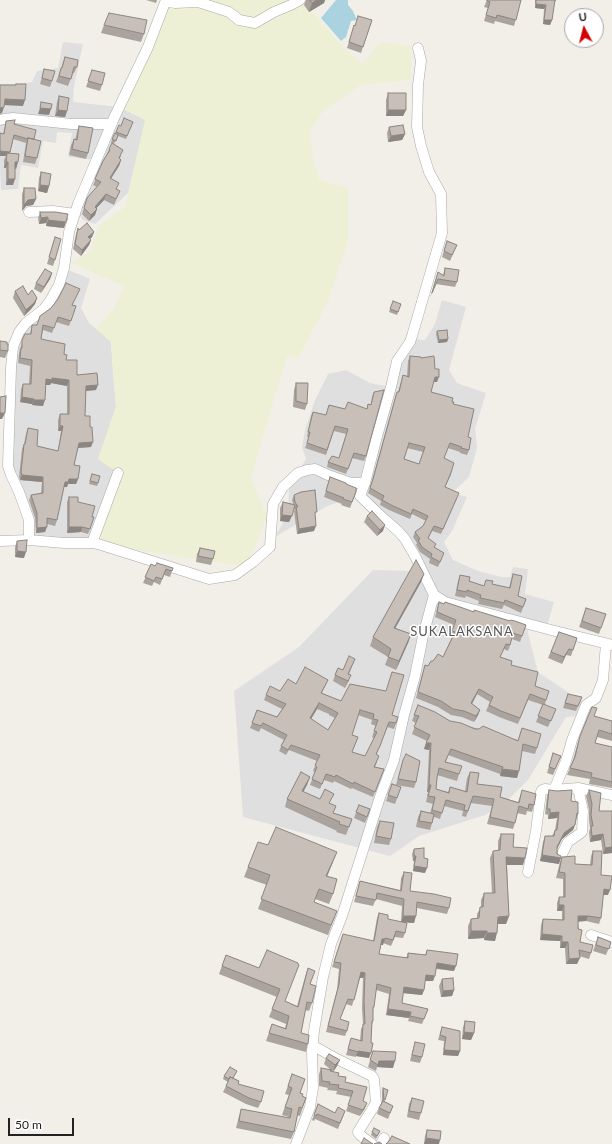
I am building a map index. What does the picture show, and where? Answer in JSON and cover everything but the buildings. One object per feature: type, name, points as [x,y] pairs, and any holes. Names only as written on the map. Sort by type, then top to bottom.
[{"type":"street","points":[[29,540],[29,520],[8,466],[13,347],[19,332],[26,323],[44,309],[59,285],[64,268],[69,232],[78,204],[111,124],[148,47],[166,0],[175,3],[198,2],[229,12],[239,20],[255,23],[300,0]]},
{"type":"street","points":[[418,48],[421,61],[418,85],[417,127],[429,172],[441,194],[442,233],[410,342],[397,361],[360,496],[405,539],[434,595],[445,602],[609,644],[603,680],[596,698],[586,705],[554,790]]},
{"type":"street","points":[[0,120],[13,118],[72,124],[111,124]]},
{"type":"street","points":[[29,212],[53,211],[75,214]]},
{"type":"street","points":[[0,541],[29,540],[64,543],[92,543],[209,579],[235,575],[270,547],[273,504],[283,487],[298,473],[315,469],[351,483],[365,482]]},
{"type":"street","points":[[92,543],[118,473]]},
{"type":"street","points":[[296,1144],[306,1118],[312,1094],[312,1045],[322,983],[331,944],[346,903],[380,797],[394,760],[411,702],[410,696],[423,636],[434,595]]},
{"type":"street","points":[[561,856],[568,842],[582,832],[583,811],[578,788]]},
{"type":"street","points":[[528,872],[536,831],[541,792],[544,789],[554,790],[578,788],[612,795]]},
{"type":"street","points":[[590,936],[612,942]]},
{"type":"street","points":[[312,1045],[372,1076],[374,1079],[376,1103],[358,1132],[372,1144]]},
{"type":"shaded area","points":[[63,42],[83,44],[74,86],[73,102],[119,107],[146,120],[128,193],[95,224],[83,220],[76,210],[96,160],[68,157],[72,133],[57,132],[56,143],[43,141],[38,168],[21,165],[18,189],[1,190],[0,84],[32,82],[37,71],[58,68]]},
{"type":"shaded area","points":[[64,268],[90,279],[81,308],[89,323],[111,341],[116,406],[118,473],[92,543],[29,540],[19,492],[8,466],[19,332],[50,301]]},
{"type":"shaded area","points":[[442,300],[466,307],[449,370],[457,383],[486,393],[475,429],[477,448],[469,477],[452,493],[467,497],[452,531],[444,542],[453,560],[478,571],[501,577],[510,577],[513,567],[528,569],[525,594],[554,602],[546,629],[489,613],[436,593],[415,556],[360,496],[327,506],[275,537],[288,514],[289,487],[306,459],[302,447],[305,430],[315,400],[328,374],[346,370],[370,383],[390,387],[411,339],[425,340],[435,324]]},
{"type":"shaded area","points":[[373,570],[411,571],[438,602],[527,629],[538,672],[584,703],[578,716],[566,717],[528,780],[506,802],[485,815],[419,836],[390,856],[243,817],[234,691],[299,647]]},
{"type":"green space","points":[[167,0],[302,0],[344,48],[362,64],[381,42],[411,46],[411,80],[361,85],[324,110],[310,131],[313,157],[319,180],[348,188],[348,241],[328,301],[299,357],[287,356],[251,477],[267,516],[247,567],[92,543],[118,473],[98,459],[116,406],[111,342],[96,329],[115,307],[124,286],[72,263],[91,251],[98,227],[125,207],[145,120],[119,107]]},
{"type":"water","points":[[336,0],[348,0],[348,5],[353,11],[357,20],[351,21],[346,37],[341,41],[321,18]]},
{"type":"district","name":"SUKALAKSANA","points":[[462,632]]}]
